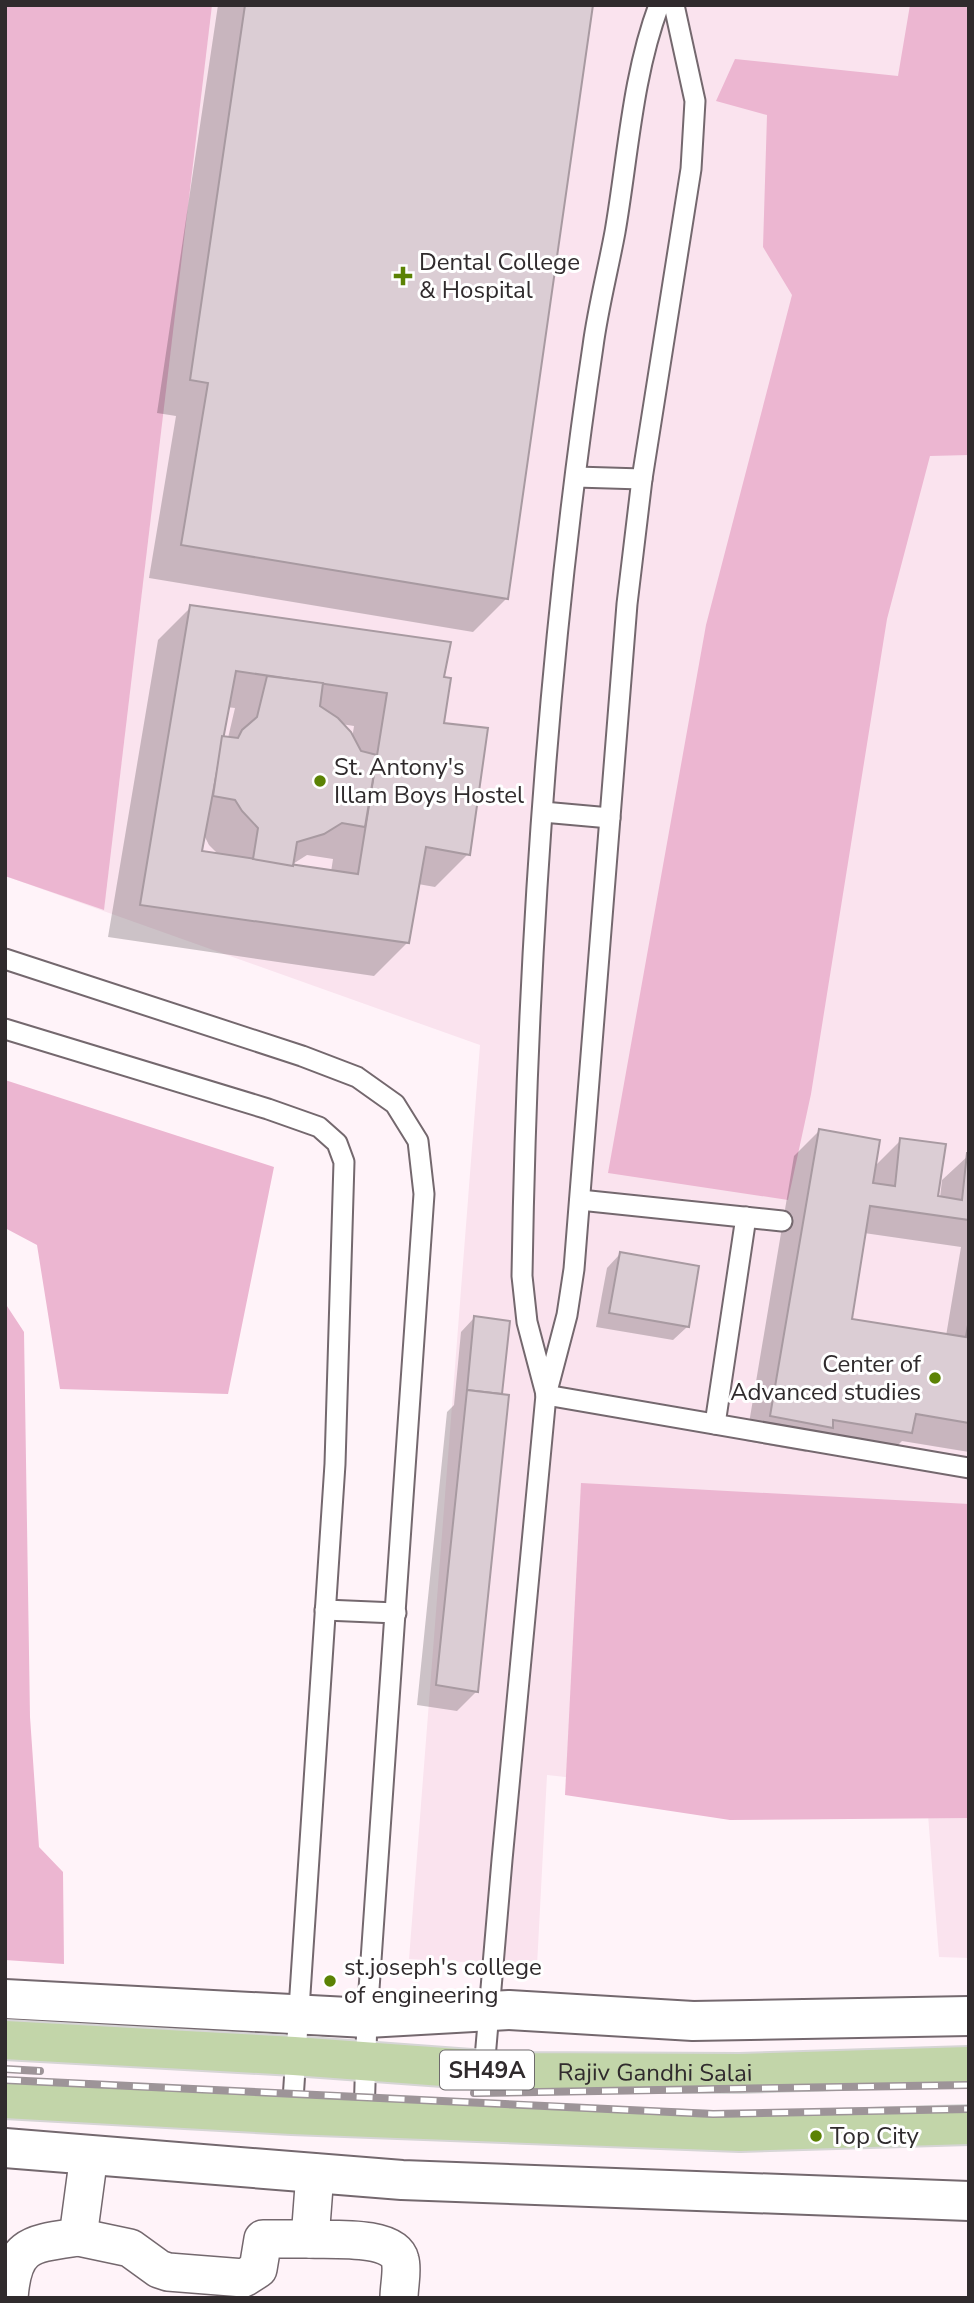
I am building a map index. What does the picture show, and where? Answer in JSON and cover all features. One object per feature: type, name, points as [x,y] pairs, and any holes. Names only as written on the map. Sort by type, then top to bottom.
[{"type":"main road","name":"Rajiv Gandhi Salai","points":[[5,2039],[484,2070],[740,2073],[969,2066]]},
{"type":"main road","points":[[144,2107],[150,2048]]},
{"type":"main road","name":"SH49A","points":[[5,2099],[292,2115],[740,2132],[969,2125]]},
{"type":"street","points":[[5,1999],[367,2018],[509,2010],[693,2021],[969,2016]]},
{"type":"street","points":[[5,2148],[402,2180],[969,2201]]},
{"type":"street","points":[[78,2237],[89,2155]]},
{"type":"street","points":[[310,2239],[315,2173]]},
{"type":"street","points":[[9,2298],[11,2272],[23,2253],[38,2243],[78,2237],[130,2248],[159,2269],[168,2272],[244,2278],[258,2269],[263,2239],[384,2243],[396,2250],[401,2261],[398,2298]]},
{"type":"lane","points":[[547,1395],[527,1322],[522,1276],[533,986],[557,622],[593,344],[615,231],[646,40],[659,5]]},
{"type":"lane","points":[[484,2070],[547,1395],[567,1315],[580,1200],[628,604],[642,480],[691,169],[695,101],[674,5]]},
{"type":"lane","points":[[576,477],[642,480]]},
{"type":"lane","points":[[543,812],[610,818]]},
{"type":"lane","points":[[5,959],[302,1056],[357,1077],[395,1104],[418,1141],[424,1194],[367,2018],[364,2118]]},
{"type":"lane","points":[[5,1029],[268,1109],[319,1128],[337,1143],[344,1162],[335,1464],[292,2115]]},
{"type":"lane","points":[[580,1200],[782,1221]]},
{"type":"lane","points":[[715,1424],[746,1217]]},
{"type":"lane","points":[[547,1395],[969,1468]]},
{"type":"lane","points":[[325,1610],[396,1613]]},
{"type":"shaded area","points":[[5,5],[969,5],[969,1958],[939,1957],[926,1789],[712,1793],[547,1775],[537,1966],[409,1959],[480,1045],[5,876]]},
{"type":"shaded area","points":[[5,5],[212,5],[104,910],[5,876]]},
{"type":"shaded area","points":[[910,5],[969,5],[969,455],[930,456],[887,619],[811,1094],[788,1200],[608,1173],[706,625],[792,295],[763,247],[767,115],[716,101],[735,59],[898,76]]},
{"type":"shaded area","points":[[5,1080],[274,1167],[228,1394],[60,1389],[37,1245],[5,1228]]},
{"type":"shaded area","points":[[5,1303],[24,1332],[30,1717],[39,1847],[63,1872],[64,1964],[5,1960]]},
{"type":"shaded area","points":[[581,1483],[969,1504],[969,1818],[730,1820],[565,1795]]},
{"type":"building","points":[[245,5],[593,5],[508,599],[181,545],[208,383],[190,380]]},
{"type":"building","points":[[190,605],[451,642],[444,677],[451,678],[444,723],[488,728],[470,855],[426,847],[409,943],[140,905]],"holes":[[[236,671],[387,693],[358,874],[202,851]]]},
{"type":"building","points":[[267,676],[323,683],[320,706],[338,718],[351,732],[361,751],[377,755],[365,827],[342,823],[324,834],[297,842],[293,866],[253,859],[258,828],[235,800],[213,796],[222,736],[238,738],[242,730],[257,717]]},
{"type":"building","points":[[819,1129],[880,1140],[873,1183],[895,1186],[900,1138],[946,1144],[938,1196],[962,1200],[969,1153],[969,1220],[870,1206],[852,1319],[966,1337],[969,1319],[969,1423],[916,1414],[912,1433],[833,1420],[833,1428],[770,1416]]},
{"type":"building","points":[[620,1252],[699,1266],[689,1327],[609,1313]]},
{"type":"building","points":[[474,1316],[510,1321],[502,1394],[467,1390]]},
{"type":"building","points":[[467,1390],[509,1395],[478,1692],[436,1685]]},
{"type":"railway","points":[[5,2069],[40,2071]]},
{"type":"railway","points":[[5,2080],[713,2114],[969,2109]]},
{"type":"railway","points":[[474,2093],[969,2085]]},
{"type":"place","name":"Dental College & Hospital","points":[[403,276]]},
{"type":"place","name":"St. Antony's Illam Boys Hostel","points":[[320,781]]},
{"type":"place","name":"Center of Advanced studies","points":[[935,1378]]},
{"type":"place","name":"st.joseph's college of engineering","points":[[330,1981]]},
{"type":"place","name":"Top City","points":[[816,2136]]}]
